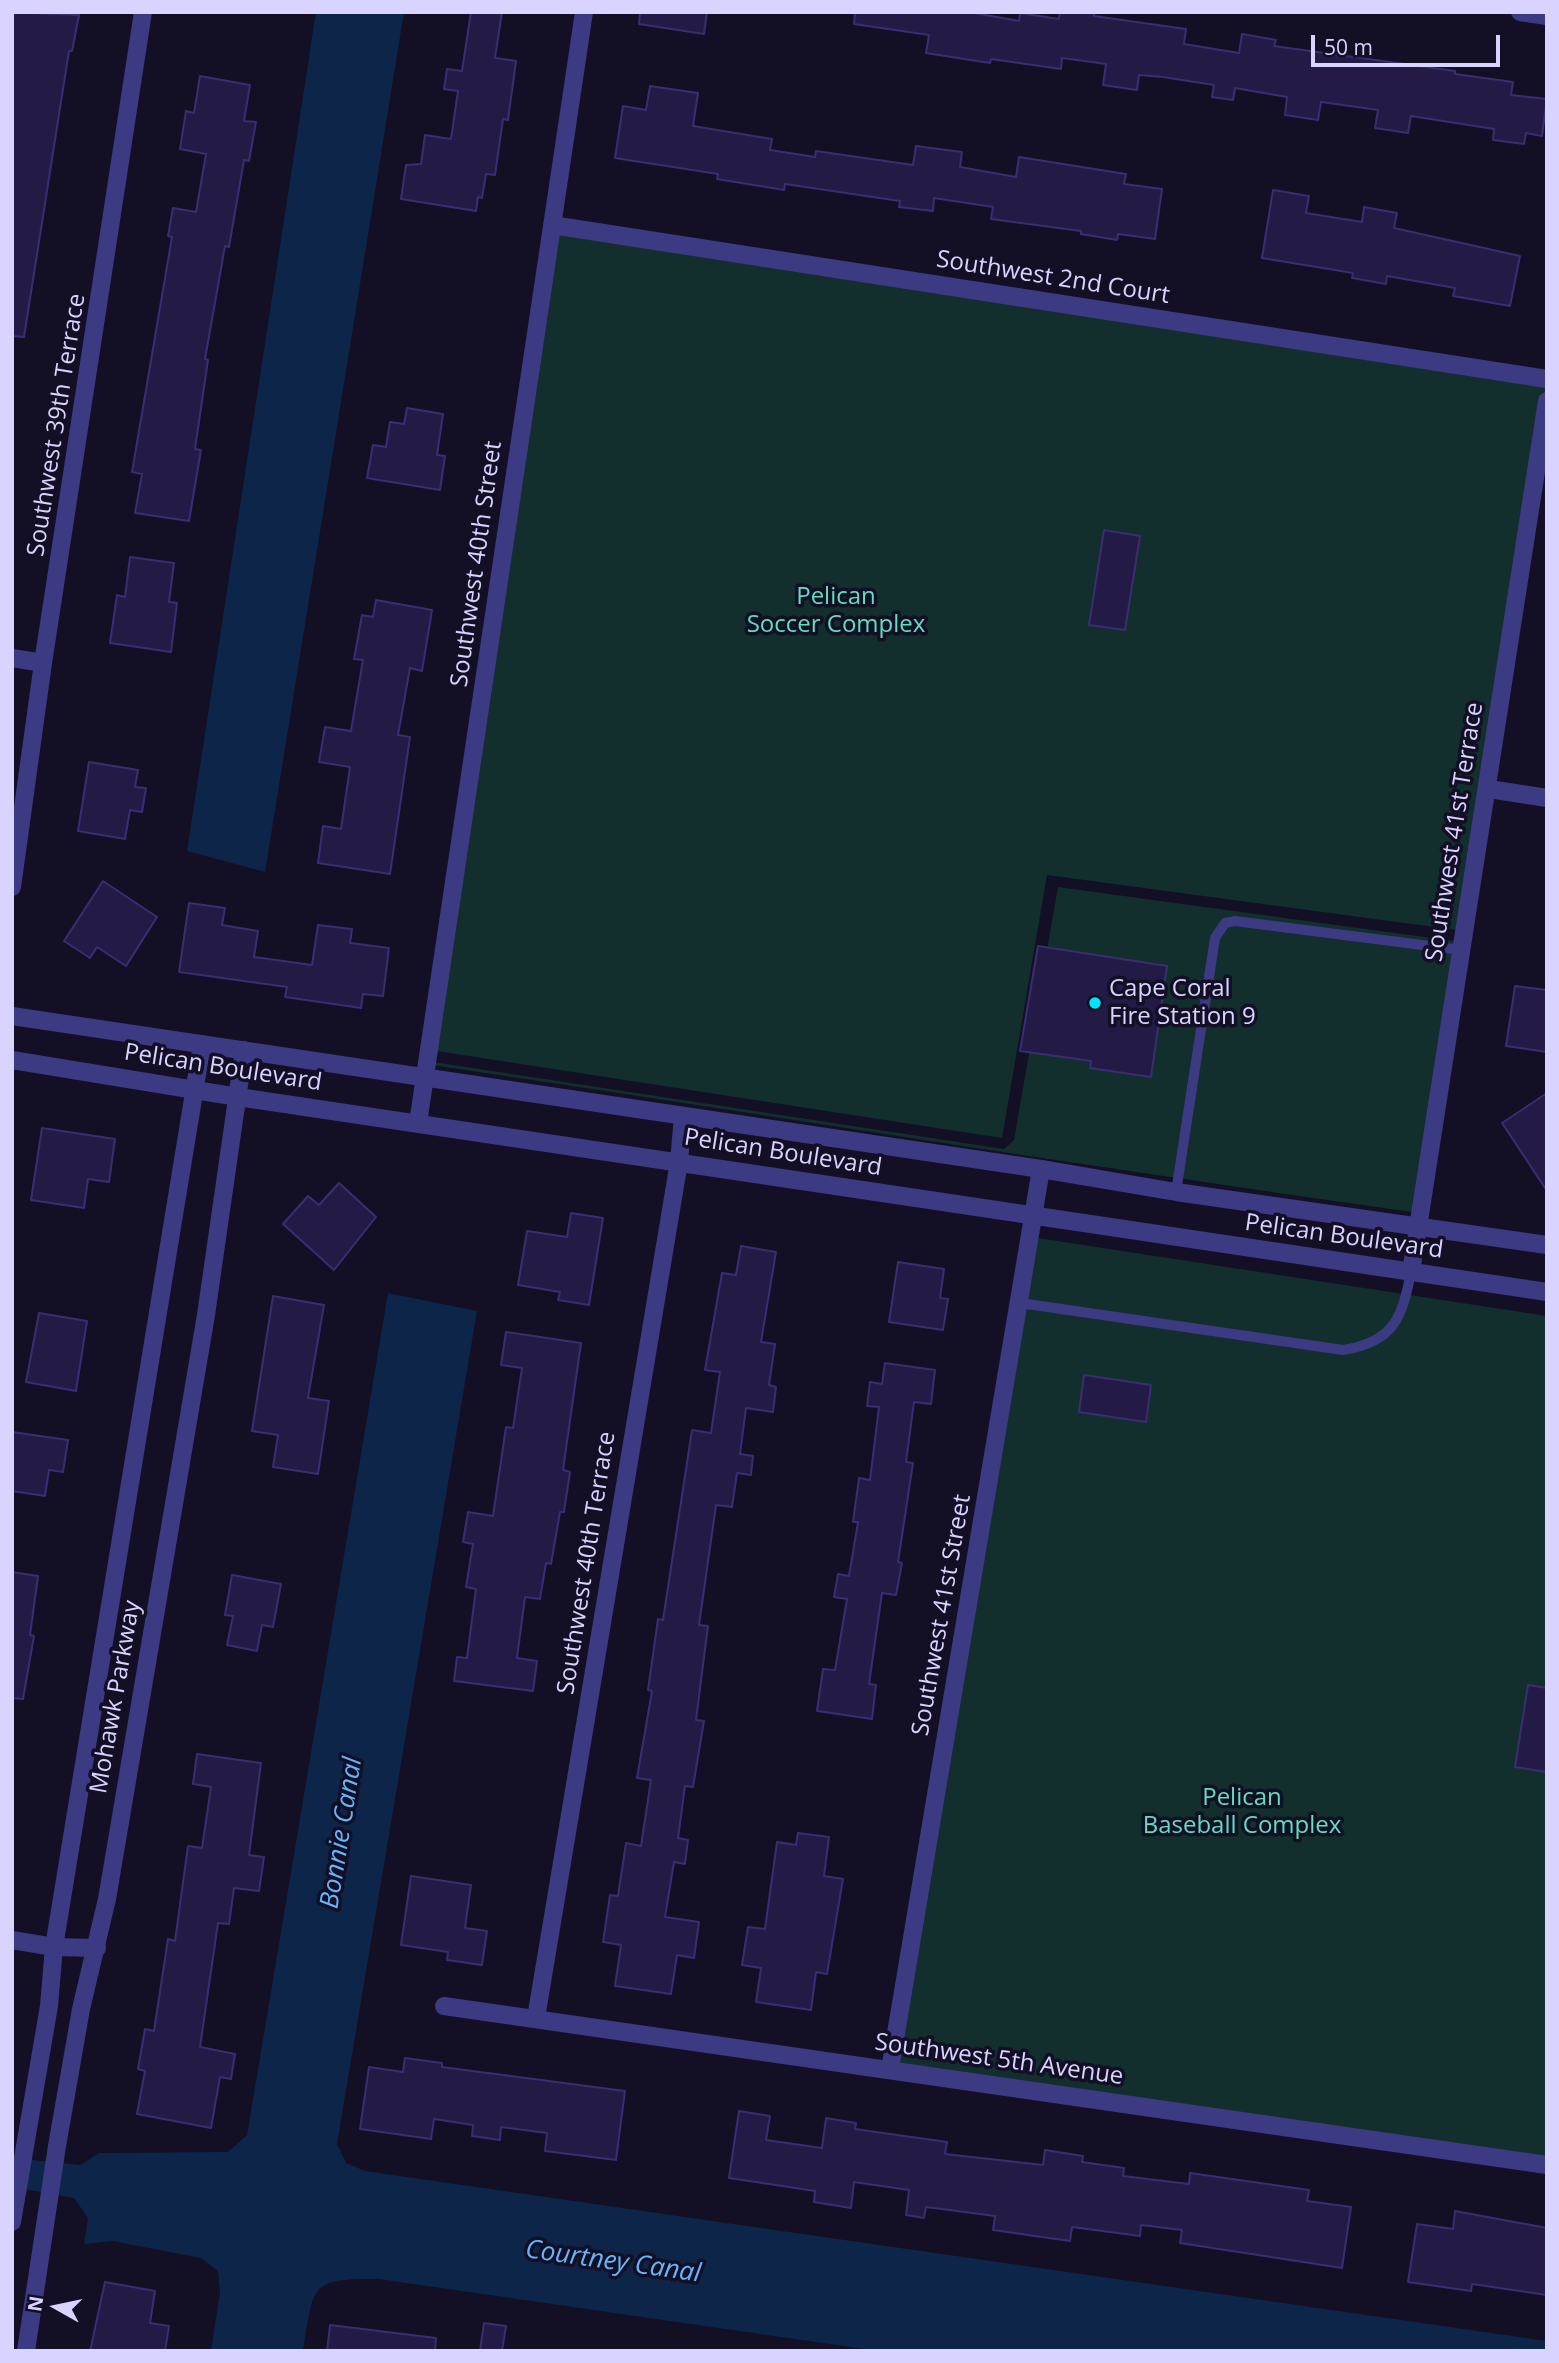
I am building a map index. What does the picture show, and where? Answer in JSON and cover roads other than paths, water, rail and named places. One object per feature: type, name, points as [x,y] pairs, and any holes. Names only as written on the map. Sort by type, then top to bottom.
[{"type":"street","name":"Southwest 39th Terrace","points":[[12,887],[43,663],[144,12]]},
{"type":"street","name":"Southwest 40th Street","points":[[418,1123],[584,12]]},
{"type":"street","points":[[1520,12],[1547,16]]},
{"type":"street","name":"Southwest 2nd Court","points":[[552,225],[1547,379]]},
{"type":"street","name":"Southwest 41st Terrace","points":[[1411,1272],[1489,789],[1547,401]]},
{"type":"street","points":[[12,658],[43,663]]},
{"type":"street","points":[[1489,789],[1547,797]]},
{"type":"street","name":"Pelican Boulevard","points":[[12,1016],[1041,1169],[1175,1192],[1547,1245]]},
{"type":"street","name":"Mohawk Parkway","points":[[12,2222],[49,2006],[54,1947],[202,1044]]},
{"type":"street","name":"Mohawk Parkway","points":[[26,2351],[81,2009],[97,1948],[206,1314],[244,1050]]},
{"type":"street","name":"Pelican Boulevard","points":[[12,1060],[238,1097],[1547,1292]]},
{"type":"street","name":"Southwest 40th Terrace","points":[[536,2018],[679,1162],[684,1116]]},
{"type":"street","name":"Southwest 41st Street","points":[[890,2069],[1041,1169]]},
{"type":"street","points":[[12,1940],[54,1947],[97,1948]]},
{"type":"street","name":"Southwest 5th Avenue","points":[[444,2006],[1547,2165]]},
{"type":"lane","points":[[1175,1192],[1215,938],[1225,923],[1235,921],[1461,950]]},
{"type":"lane","points":[[1020,1303],[1343,1350],[1363,1347],[1382,1338],[1397,1323],[1411,1272]]},
{"type":"water","points":[[316,12],[404,12],[265,872],[187,851]]},
{"type":"water","points":[[388,1293],[477,1311],[337,2144],[346,2163],[365,2171],[1547,2341],[1547,2351],[878,2351],[379,2279],[356,2279],[327,2284],[318,2290],[313,2299],[303,2351],[211,2351],[220,2292],[218,2271],[201,2258],[112,2241],[84,2244],[88,2218],[74,2198],[12,2187],[12,2158],[81,2165],[99,2153],[228,2152],[247,2135]]},
{"type":"place","name":"Cape Coral Fire Station 9","points":[[1095,1003]]},
{"type":"park label","name":"Pelican Soccer Complex","points":[[836,611]]},
{"type":"park label","name":"Pelican Baseball Complex","points":[[1242,1812]]},
{"type":"water label","name":"Bonnie Canal","points":[[342,1833]]},
{"type":"water label","name":"Courtney Canal","points":[[613,2262]]}]
